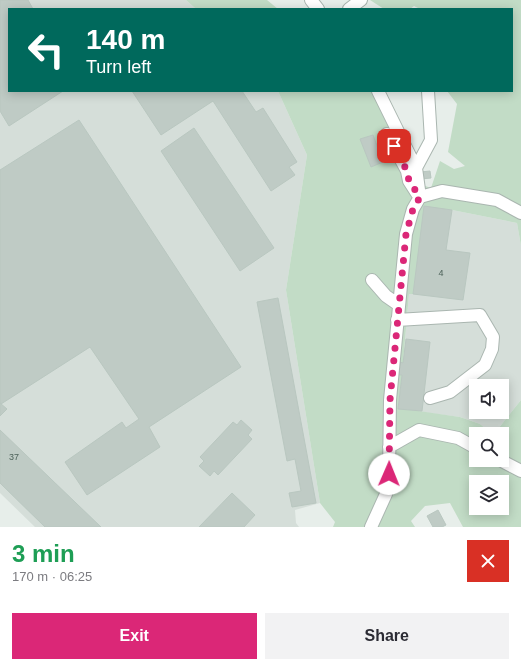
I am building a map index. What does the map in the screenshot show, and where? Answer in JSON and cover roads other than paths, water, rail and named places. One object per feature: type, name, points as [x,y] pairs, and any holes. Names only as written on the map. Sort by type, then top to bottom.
[{"type":"street","points":[[350,8],[361,0]]},
{"type":"street","points":[[372,526],[386,494],[389,474],[390,400],[406,234],[413,209],[420,197],[416,168],[378,92]]},
{"type":"street","points":[[416,168],[431,140],[428,92]]},
{"type":"street","points":[[387,134],[407,171],[409,181],[420,197]]},
{"type":"street","points":[[420,197],[442,191],[497,200],[521,213]]},
{"type":"street","points":[[372,280],[386,296],[399,305]]},
{"type":"street","points":[[397,320],[480,315],[493,337],[492,349],[485,365],[450,392],[430,398]]},
{"type":"street","points":[[389,447],[419,430],[458,438],[469,444]]},
{"type":"street","points":[[509,465],[521,471]]}]
